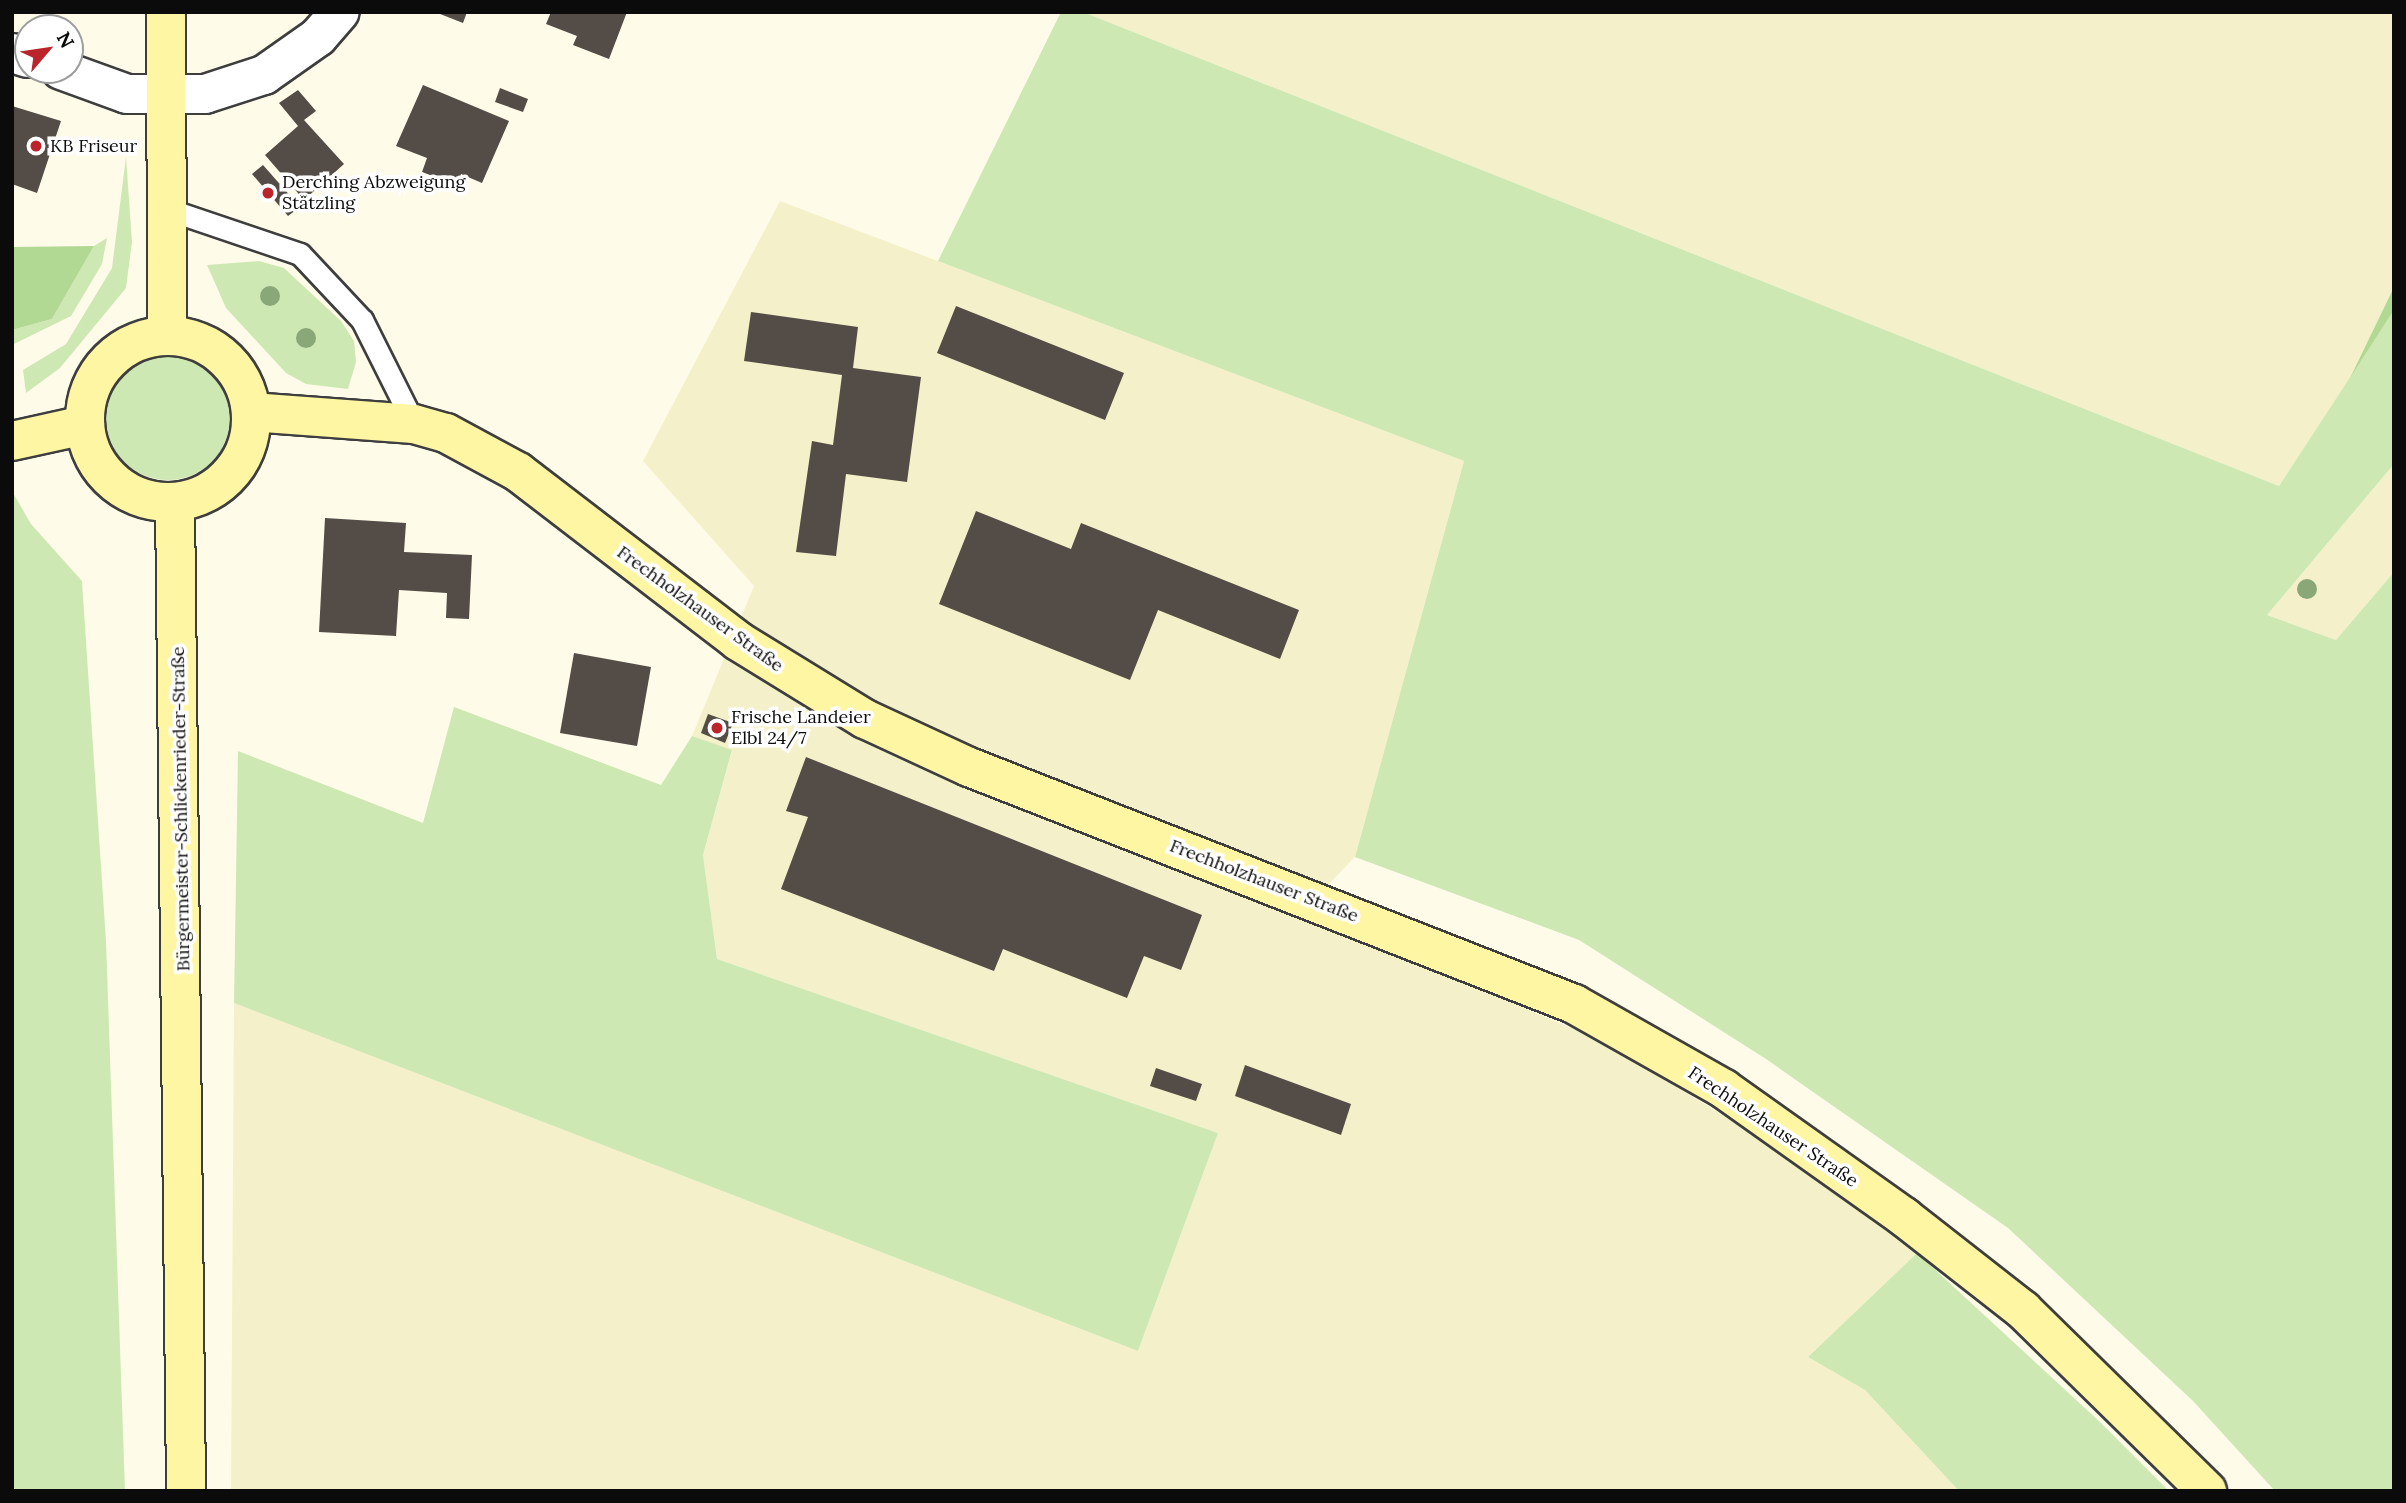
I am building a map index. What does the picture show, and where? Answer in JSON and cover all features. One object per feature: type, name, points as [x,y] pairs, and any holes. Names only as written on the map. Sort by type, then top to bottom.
[{"type":"street","points":[[166,12],[164,99],[167,335]]},
{"type":"street","points":[[84,78],[127,94],[164,99],[205,94],[264,75],[318,37],[340,12]]},
{"type":"street","points":[[167,335],[207,345],[224,357],[238,373],[251,412],[243,455],[231,473],[196,497],[175,502],[152,501],[114,482],[89,446],[85,425],[86,402],[106,362],[123,348],[167,335]]},
{"type":"street","name":"Frechholzhauser Straße","points":[[251,412],[414,424],[446,433],[518,472],[738,641],[865,719],[969,767],[1574,1004],[1724,1089],[2023,1310],[2207,1491]]},
{"type":"street","points":[[12,441],[85,425]]},
{"type":"street","name":"Bürgermeister-Schlickenrieder-Straße","points":[[175,502],[186,1115],[186,1491]]},
{"type":"lane","points":[[167,209],[300,254],[362,320],[414,424]]},
{"type":"shaded area","points":[[1083,12],[2394,12],[2394,287],[2350,378],[2279,486]]},
{"type":"shaded area","points":[[780,201],[1464,461],[1355,857],[1300,914],[1595,1038],[1741,1126],[1917,1253],[1808,1357],[1865,1390],[1959,1491],[231,1491],[234,1003],[1138,1351],[1218,1133],[717,959],[703,855],[732,751],[692,736],[754,586],[643,461]]},
{"type":"shaded area","points":[[2394,464],[2394,572],[2336,640],[2267,615]]},
{"type":"green space","points":[[1061,12],[1083,12],[2279,486],[2394,310],[2394,464],[2267,615],[2336,640],[2394,572],[2394,1491],[2275,1491],[2193,1401],[2008,1228],[1766,1059],[1579,940],[1355,857],[1464,461],[938,261]]},
{"type":"green space","points":[[126,157],[132,242],[126,288],[60,368],[26,393],[23,370],[66,344],[112,268]]},
{"type":"green space","points":[[107,238],[102,264],[71,316],[12,345],[12,330],[52,319],[94,246]]},
{"type":"green space","points":[[94,246],[52,319],[12,330],[12,247]]},
{"type":"green space","points":[[259,261],[284,268],[341,321],[354,341],[356,362],[348,389],[306,384],[286,373],[226,308],[207,265]]},
{"type":"green space","points":[[2394,287],[2394,310],[2350,378]]},
{"type":"green space","points":[[168,356],[192,361],[212,374],[225,394],[230,418],[225,442],[212,462],[192,475],[168,480],[144,475],[124,462],[111,442],[106,418],[111,394],[124,374],[144,361]]},
{"type":"green space","points":[[12,491],[31,524],[82,581],[106,941],[125,1491],[12,1491]]},
{"type":"green space","points":[[454,707],[661,785],[692,736],[732,750],[703,855],[717,959],[1218,1133],[1138,1351],[234,1003],[238,751],[423,823]]},
{"type":"green space","points":[[1917,1253],[2099,1421],[2169,1491],[1959,1491],[1865,1390],[1808,1357]]},
{"type":"building","points":[[435,12],[467,12],[463,23]]},
{"type":"building","points":[[551,12],[627,12],[609,59],[573,45],[577,36],[546,24]]},
{"type":"building","points":[[423,85],[509,121],[482,183],[461,174],[457,185],[422,172],[427,158],[396,146]]},
{"type":"building","points":[[500,88],[528,99],[523,112],[495,102]]},
{"type":"building","points":[[298,90],[316,111],[304,120],[344,164],[304,200],[265,155],[298,126],[279,103]]},
{"type":"building","points":[[12,106],[61,121],[37,193],[12,184]]},
{"type":"building","points":[[263,165],[300,207],[288,216],[252,174]]},
{"type":"building","points":[[956,306],[1124,373],[1105,420],[937,353]]},
{"type":"building","points":[[751,312],[858,327],[853,368],[921,377],[907,482],[846,474],[836,556],[796,552],[812,441],[833,445],[842,375],[744,361]]},
{"type":"building","points":[[976,511],[1071,549],[1081,523],[1299,610],[1280,659],[1158,610],[1130,680],[939,604]]},
{"type":"building","points":[[325,518],[406,523],[404,552],[472,555],[469,619],[446,618],[447,593],[399,590],[396,636],[319,632]]},
{"type":"building","points":[[574,653],[651,667],[637,746],[560,733]]},
{"type":"building","name":"Frische Landeier Elbl 24/7","points":[[708,714],[733,723],[725,743],[701,733]]},
{"type":"building","points":[[806,757],[1202,915],[1181,970],[1144,956],[1127,998],[1003,949],[994,971],[781,889],[808,817],[786,811]]},
{"type":"building","points":[[1245,1065],[1351,1104],[1341,1135],[1235,1096]]},
{"type":"building","points":[[1156,1068],[1202,1084],[1196,1101],[1150,1086]]},
{"type":"place","name":"KB Friseur","points":[[36,146]]},
{"type":"place","name":"Derching Abzweigung Stätzling","points":[[268,193]]},
{"type":"place","name":"Frische Landeier Elbl 24/7","points":[[717,728]]}]
